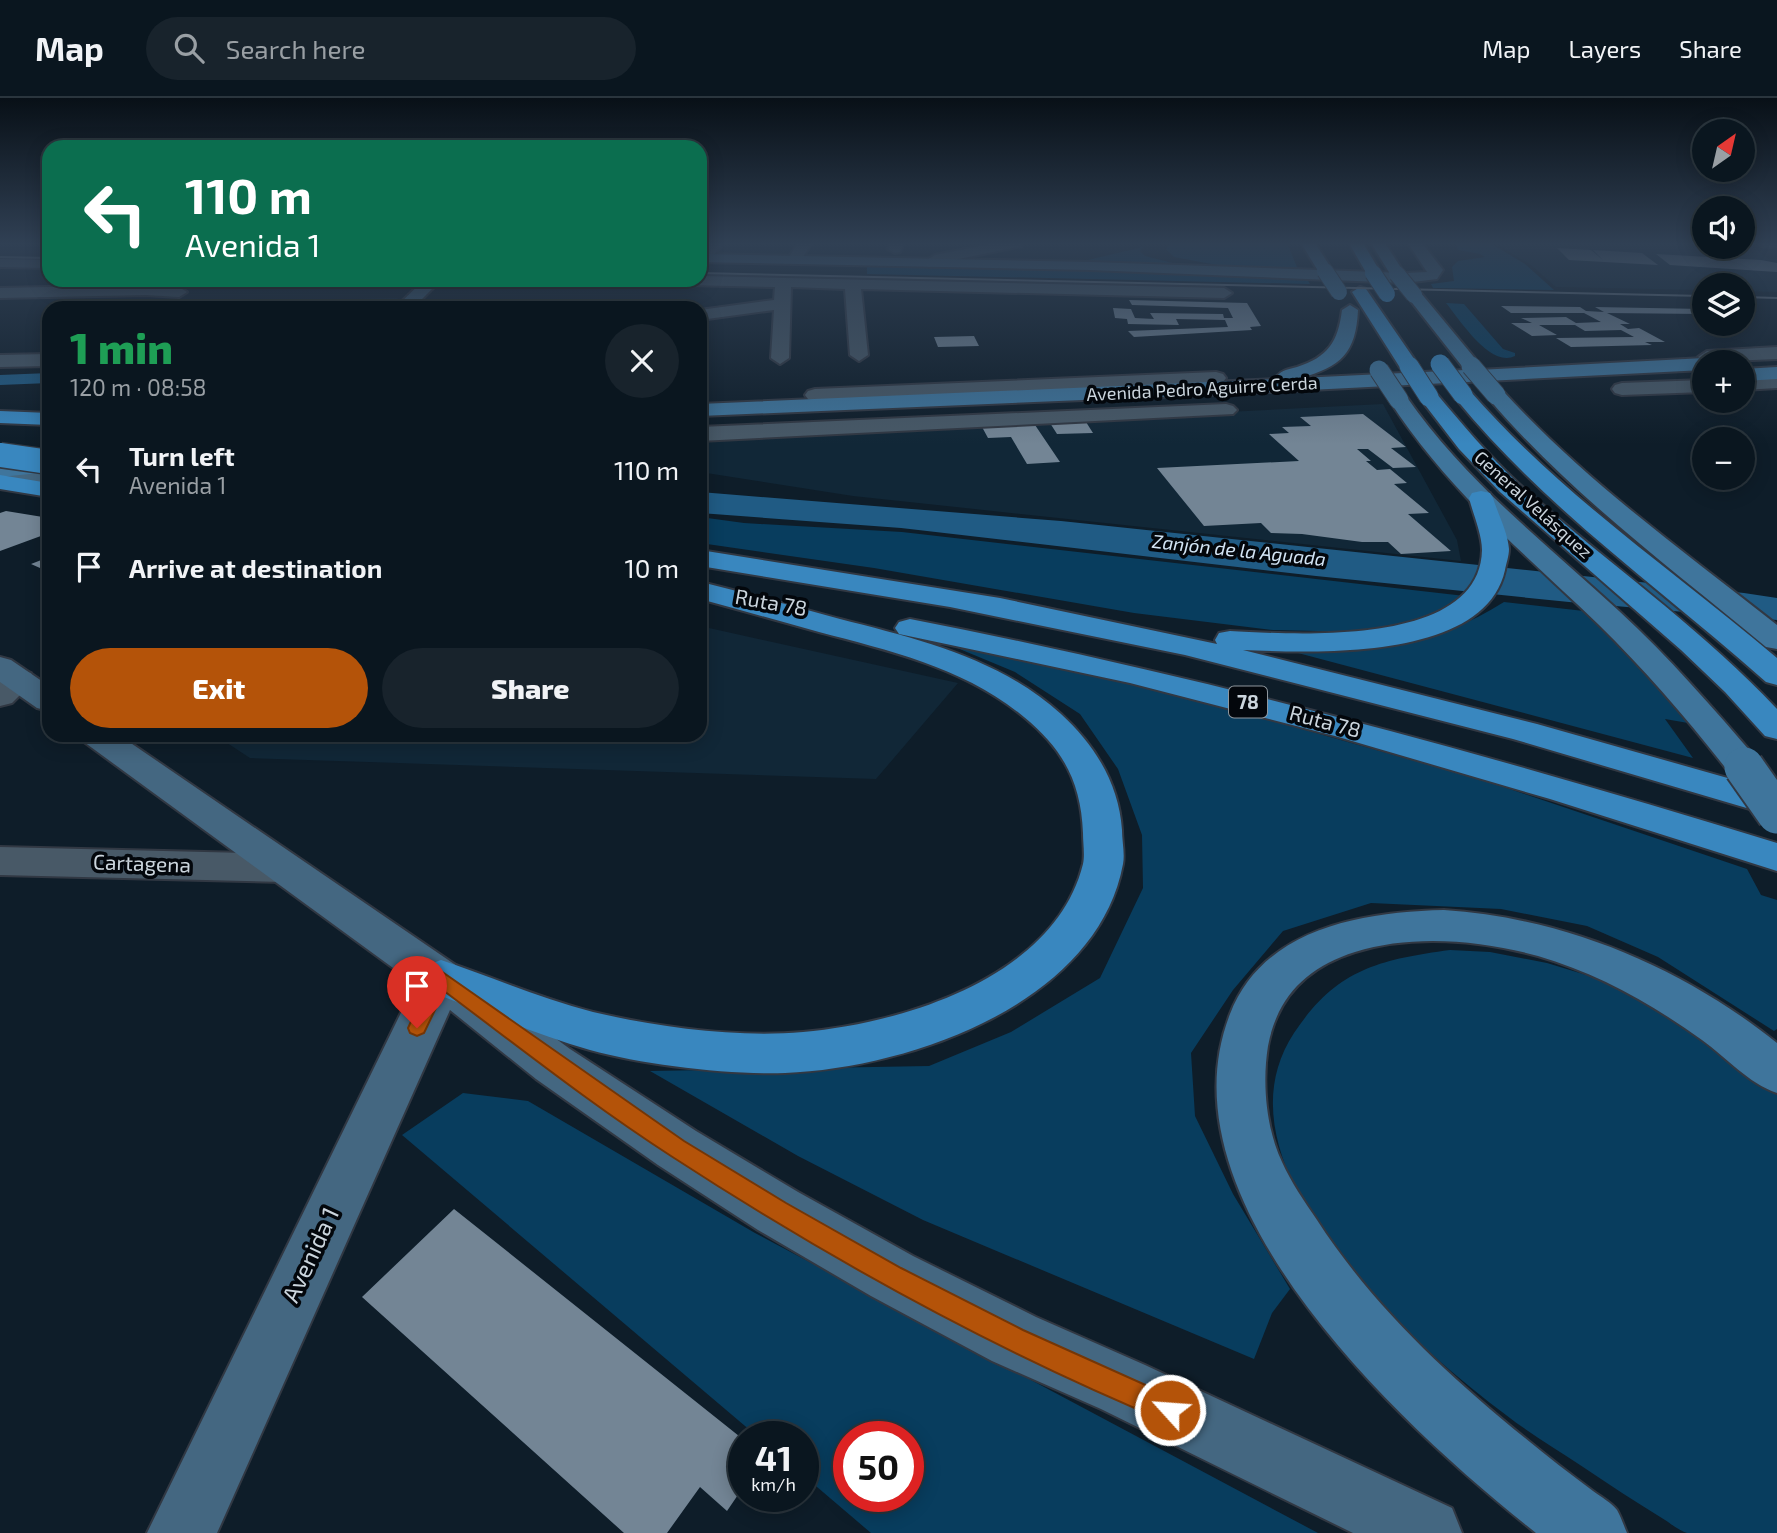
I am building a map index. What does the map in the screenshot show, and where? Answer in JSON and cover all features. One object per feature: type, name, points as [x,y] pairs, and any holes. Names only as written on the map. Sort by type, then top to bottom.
[{"type":"highway","name":"General Velásquez","points":[[1372,310],[1429,397],[1458,435],[1504,482],[1674,626],[1753,700],[1777,729]]},
{"type":"highway","name":"General Velásquez","points":[[1436,359],[1493,432],[1535,474],[1647,569],[1731,633],[1777,675]]},
{"type":"highway","points":[[0,417],[42,419]]},
{"type":"highway","points":[[0,456],[42,462]]},
{"type":"highway","points":[[0,482],[42,489]]},
{"type":"highway","points":[[1099,627],[1237,640],[1337,642],[1392,635],[1430,626],[1461,613],[1483,597],[1491,584],[1497,560],[1493,526],[1481,498]]},
{"type":"highway","name":"Ruta 78","points":[[707,581],[914,591],[1099,627],[1361,689],[1777,804]]},
{"type":"highway","points":[[441,978],[594,1031],[743,1053],[803,1052],[872,1042],[918,1030],[969,1010],[1008,988],[1046,961],[1071,932],[1100,878],[1105,851],[1105,824],[1097,790],[1086,763],[1046,718],[1000,685],[935,656],[707,582]]},
{"type":"highway","name":"Ruta 78","points":[[707,582],[1243,701],[1489,768],[1777,857]]},
{"type":"main road","points":[[1350,310],[1362,334]]},
{"type":"main road","points":[[1224,392],[1296,373],[1330,359],[1347,340],[1350,310]]},
{"type":"main road","points":[[1426,310],[1471,366],[1504,390],[1555,459],[1777,639]]},
{"type":"main road","points":[[1755,362],[1777,361]]},
{"type":"main road","points":[[1376,363],[1426,442],[1676,686],[1744,767],[1777,814]]},
{"type":"main road","name":"Avenida Pedro Aguirre Cerda","points":[[707,420],[726,415],[940,395],[1224,392],[1692,366]]},
{"type":"main road","name":"Avenida Pedro Aguirre Cerda","points":[[707,411],[726,415],[1504,390],[1692,368]]},
{"type":"main road","points":[[1755,374],[1777,373]]},
{"type":"main road","points":[[1504,390],[1622,389]]},
{"type":"main road","points":[[1224,392],[1253,408]]},
{"type":"main road","points":[[1275,406],[1319,394]]},
{"type":"main road","points":[[726,415],[815,395]]},
{"type":"main road","points":[[726,415],[819,429]]},
{"type":"main road","points":[[0,456],[42,453]]},
{"type":"main road","points":[[0,470],[42,464]]},
{"type":"main road","points":[[0,482],[42,477]]},
{"type":"main road","points":[[6,681],[42,698]]},
{"type":"main road","points":[[106,742],[441,978],[553,1063],[677,1148],[778,1211],[880,1270],[1014,1339],[1123,1387],[1427,1533]]},
{"type":"main road","points":[[1592,1533],[1478,1441],[1405,1375],[1347,1314],[1303,1254],[1274,1202],[1250,1150],[1241,1107],[1240,1068],[1247,1030],[1262,996],[1282,972],[1310,952],[1380,930],[1458,925],[1542,940],[1592,957],[1648,981],[1708,1016],[1777,1072]]},
{"type":"main road","name":"Avenida 1","points":[[182,1533],[441,978]]},
{"type":"street","points":[[707,314],[731,310]]},
{"type":"street","points":[[780,358],[782,310]]},
{"type":"street","points":[[855,310],[859,355]]},
{"type":"street","name":"Avenida Pedro Aguirre Cerda","points":[[1755,356],[1777,352]]},
{"type":"street","points":[[0,361],[42,360]]},
{"type":"street","points":[[1755,383],[1777,382]]},
{"type":"street","points":[[1622,389],[1692,386]]},
{"type":"street","name":"Avenida Pedro Aguirre Cerda","points":[[707,434],[819,429],[1224,392]]},
{"type":"street","name":"Avenida Pedro Aguirre Cerda","points":[[815,395],[940,395]]},
{"type":"street","name":"Cartagena","points":[[0,860],[284,868]]},
{"type":"shaded area","points":[[1451,310],[1469,310],[1503,349],[1515,353],[1515,356],[1505,358],[1496,355],[1467,330]]},
{"type":"shaded area","points":[[1383,404],[1457,540],[1461,561],[853,496],[707,473],[707,439]]},
{"type":"shaded area","points":[[707,518],[744,523],[902,532],[1465,596],[1414,623],[1361,632],[1273,630],[1134,613],[874,568],[707,544]]},
{"type":"shaded area","points":[[1504,602],[1584,611],[1660,687],[1688,723],[1665,719],[1693,758],[1298,653],[1379,647],[1429,637],[1478,617]]},
{"type":"shaded area","points":[[707,628],[958,683],[876,779],[250,758],[226,742],[707,742]]},
{"type":"shaded area","points":[[950,645],[1171,692],[1486,781],[1747,869],[1761,895],[1777,900],[1777,1029],[1774,1031],[1658,957],[1587,926],[1501,909],[1371,903],[1283,931],[1233,990],[1191,1053],[1195,1116],[1233,1194],[1290,1289],[1272,1313],[1254,1359],[923,1220],[798,1156],[650,1071],[929,1066],[1011,1032],[1100,978],[1143,888],[1142,835],[1118,769],[1080,714],[1015,672]]},
{"type":"shaded area","points":[[1450,950],[1490,952],[1547,963],[1606,981],[1657,1001],[1777,1088],[1777,1533],[1684,1532],[1524,1428],[1466,1384],[1374,1298],[1332,1247],[1298,1193],[1277,1138],[1274,1084],[1294,1033],[1326,995],[1360,972],[1401,958]]},
{"type":"shaded area","points":[[463,1093],[528,1101],[755,1233],[1318,1533],[871,1533],[846,1512],[924,1512],[924,1421],[833,1421],[833,1501],[819,1489],[819,1421],[739,1421],[402,1135]]},
{"type":"water","points":[[42,373],[42,383],[0,385],[0,375]]},
{"type":"water","name":"Zanjón de la Aguada","points":[[707,493],[1061,521],[1744,593],[1777,598],[1777,620],[1316,576],[901,528],[707,514]]},
{"type":"building","points":[[1113,310],[1131,310],[1135,318],[1154,319],[1150,313],[1223,314],[1224,318],[1233,318],[1229,310],[1251,310],[1261,326],[1250,327],[1252,330],[1134,337],[1128,331],[1228,327],[1225,320],[1176,319],[1179,325],[1128,324],[1127,319],[1115,318]]},
{"type":"building","points":[[1507,310],[1692,310],[1692,314],[1607,313],[1630,324],[1620,324],[1628,329],[1639,328],[1665,342],[1645,342],[1652,345],[1571,347],[1556,338],[1634,337],[1621,330],[1585,331],[1575,325],[1539,325],[1557,335],[1532,336],[1511,323],[1532,323],[1521,318],[1566,317],[1576,323],[1601,322],[1584,313],[1511,313]]},
{"type":"building","points":[[974,336],[979,346],[938,347],[934,337]]},
{"type":"building","points":[[1363,414],[1406,447],[1391,448],[1416,467],[1393,468],[1368,449],[1357,449],[1377,470],[1390,469],[1407,483],[1394,484],[1429,513],[1408,514],[1451,551],[1401,554],[1388,542],[1271,533],[1261,523],[1204,526],[1157,468],[1299,461],[1269,434],[1289,433],[1282,427],[1311,426],[1300,417]]},
{"type":"building","points":[[1086,422],[1093,433],[1057,434],[1050,423]]},
{"type":"building","points":[[1035,425],[1060,462],[1027,464],[1011,437],[988,438],[982,427]]},
{"type":"building","points":[[6,511],[42,517],[42,536],[0,551],[0,513]]},
{"type":"building","points":[[42,560],[42,569],[31,564]]},
{"type":"building","points":[[454,1209],[728,1427],[728,1510],[700,1487],[667,1533],[624,1533],[362,1297]]},
{"type":"route","points":[[417,1028],[441,978],[574,1078],[677,1148],[778,1211],[892,1276],[1014,1339],[1170,1410]]}]
